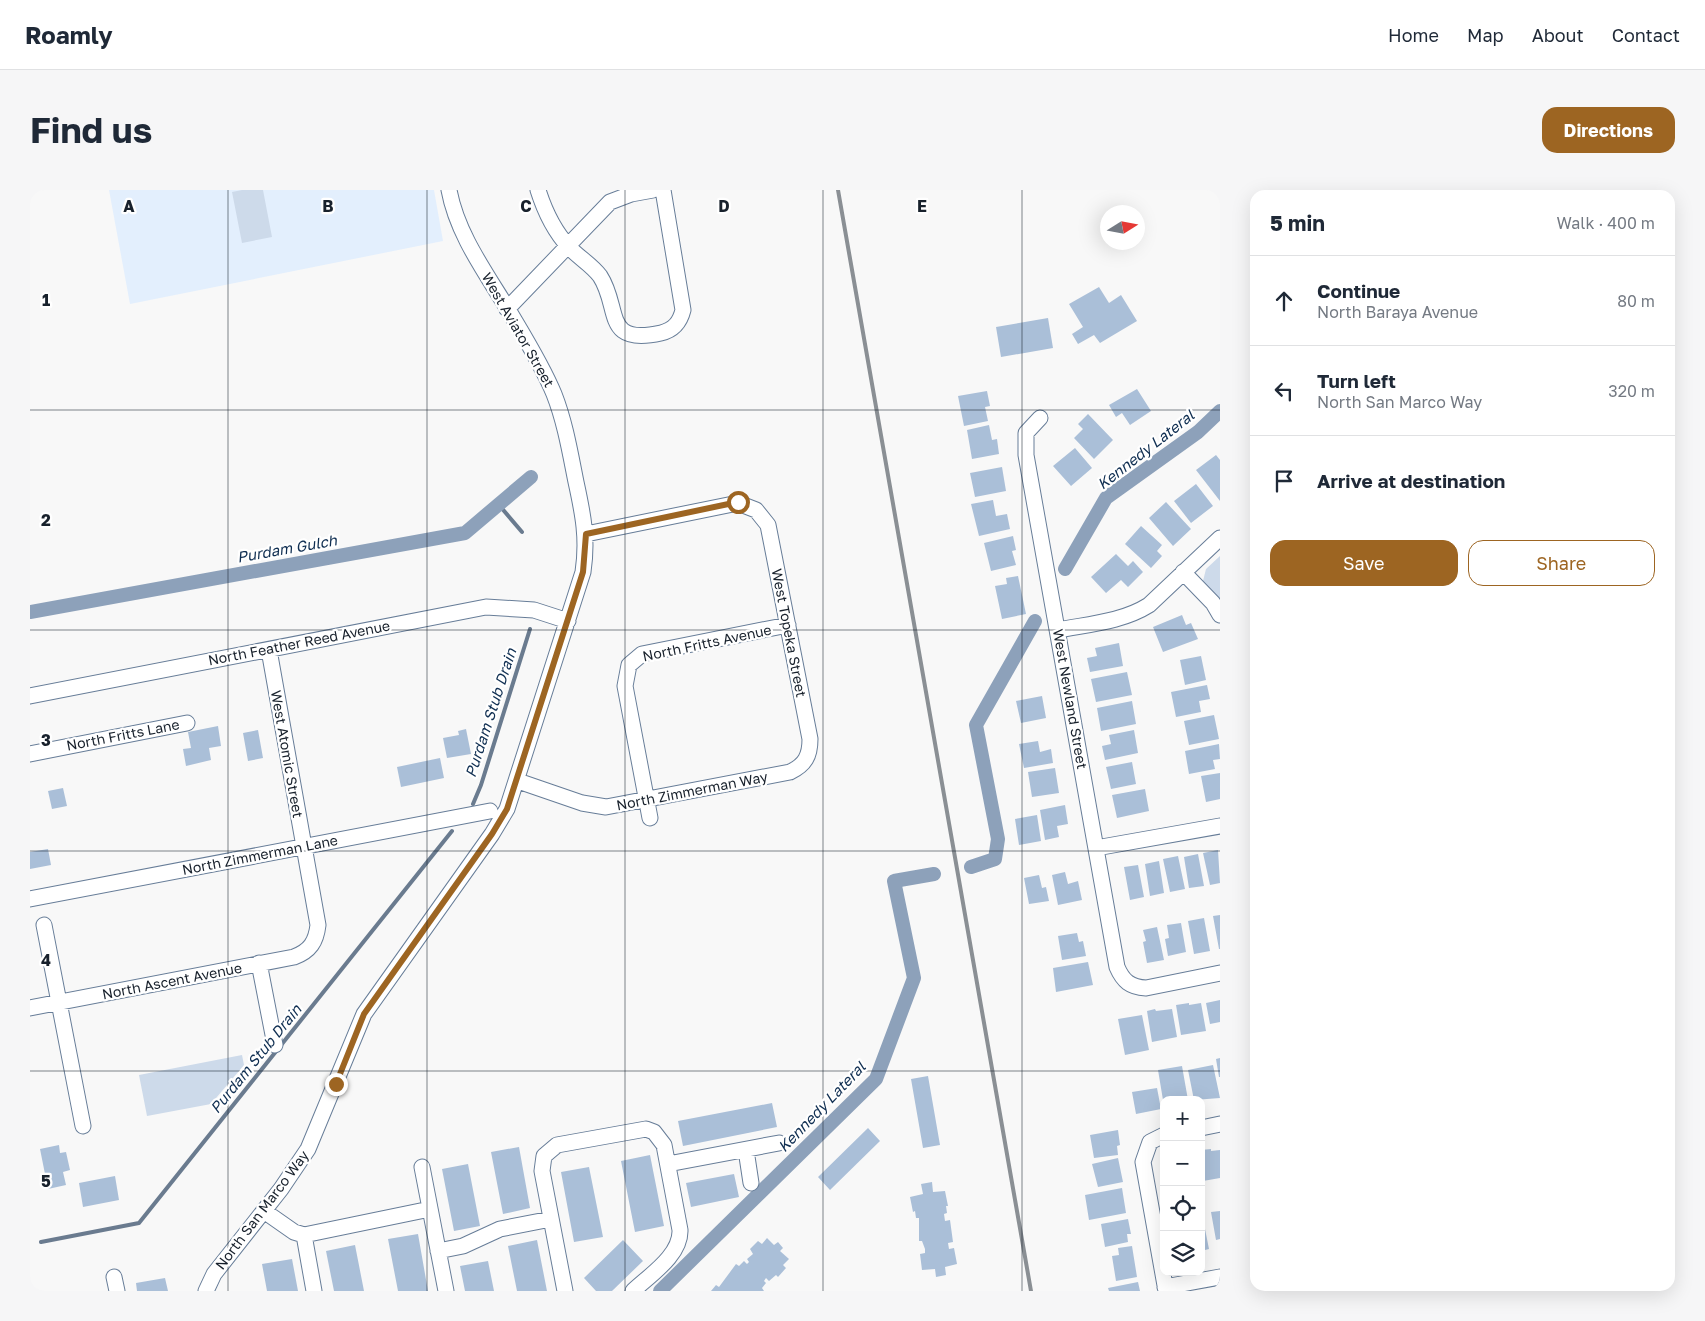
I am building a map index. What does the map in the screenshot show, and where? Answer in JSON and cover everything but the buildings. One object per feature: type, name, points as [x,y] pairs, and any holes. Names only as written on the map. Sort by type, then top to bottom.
[{"type":"street","name":"West Aviator Street","points":[[449,190],[452,207],[474,254],[535,354],[554,394],[566,430],[586,534]]},
{"type":"street","points":[[538,190],[547,213],[567,245],[600,277],[618,325],[629,334],[638,337],[663,333],[677,323],[681,317],[682,304],[663,190]]},
{"type":"street","points":[[508,309],[610,202],[630,194],[653,190]]},
{"type":"street","name":"West Newland Street","points":[[1040,418],[1026,433],[1026,455],[1117,967],[1126,983],[1146,988],[1220,973]]},
{"type":"street","name":"West Topeka Street","points":[[586,534],[738,502],[756,510],[768,525],[810,739],[810,750],[806,759]]},
{"type":"street","name":"North San Marco Way","points":[[206,1291],[214,1274],[264,1211],[308,1149],[364,1014],[492,834],[507,809],[518,781],[583,572],[586,534]]},
{"type":"street","points":[[1058,630],[1126,617],[1137,613],[1149,605],[1220,538]]},
{"type":"street","points":[[1183,572],[1213,603],[1220,615]]},
{"type":"street","name":"North Feather Reed Avenue","points":[[30,696],[486,607],[510,606],[534,610],[568,621]]},
{"type":"street","name":"North Fritts Avenue","points":[[646,799],[625,686],[629,665],[642,654],[788,625]]},
{"type":"street","name":"West Atomic Street","points":[[269,650],[318,925],[317,936],[312,946]]},
{"type":"street","name":"North Fritts Lane","points":[[30,754],[187,723]]},
{"type":"street","name":"North Zimmerman Way","points":[[518,781],[582,804],[606,807],[790,772],[799,767],[806,759]]},
{"type":"street","points":[[646,799],[650,818]]},
{"type":"street","name":"North Zimmerman Lane","points":[[30,899],[490,811]]},
{"type":"street","points":[[1096,848],[1220,826]]},
{"type":"street","points":[[44,925],[83,1126]]},
{"type":"street","name":"North Ascent Avenue","points":[[30,1008],[294,957],[304,953],[312,946]]},
{"type":"street","points":[[259,963],[275,1045]]},
{"type":"street","points":[[1205,1127],[1220,1124]]},
{"type":"street","points":[[564,1291],[542,1170],[544,1156],[557,1145],[638,1129],[654,1132],[664,1145],[680,1230],[680,1241],[675,1251],[633,1291]]},
{"type":"street","points":[[1160,1137],[1150,1142],[1143,1162],[1165,1289],[1220,1277]]},
{"type":"street","points":[[668,1164],[779,1143]]},
{"type":"street","points":[[746,1150],[751,1183]]},
{"type":"street","points":[[422,1167],[446,1291]]},
{"type":"street","points":[[264,1211],[294,1232],[304,1235],[430,1209]]},
{"type":"street","points":[[438,1251],[463,1246],[500,1230],[551,1219]]},
{"type":"street","points":[[304,1235],[314,1291]]},
{"type":"shaded area","points":[[109,190],[434,190],[443,241],[130,304]]},
{"type":"shaded area","points":[[263,190],[272,237],[242,243],[232,192]]},
{"type":"shaded area","points":[[1220,556],[1220,604],[1203,581],[1206,569]]},
{"type":"shaded area","points":[[242,1055],[244,1065],[211,1104],[147,1116],[139,1075]]},
{"type":"waterway","name":"Kennedy Lateral","points":[[1065,569],[1106,498],[1198,432],[1220,411]]},
{"type":"waterway","name":"Purdam Gulch","points":[[30,612],[465,533],[531,477]]},
{"type":"waterway","name":"Purdam Stub Drain","points":[[499,505],[522,532]]},
{"type":"waterway","name":"Kennedy Lateral","points":[[971,867],[995,859],[998,839],[976,725],[1035,621]]},
{"type":"waterway","name":"Purdam Stub Drain","points":[[473,804],[481,785],[530,629]]},
{"type":"waterway","name":"Purdam Stub Drain","points":[[41,1242],[139,1223],[452,831]]},
{"type":"waterway","name":"Kennedy Lateral","points":[[660,1291],[876,1079],[914,978],[894,881],[934,874]]},
{"type":"railway","points":[[838,190],[1031,1291]]},
{"type":"route","points":[[336,1084],[353,1037],[364,1014],[492,834],[507,809],[518,781],[583,572],[586,554],[586,534],[738,502]]}]
